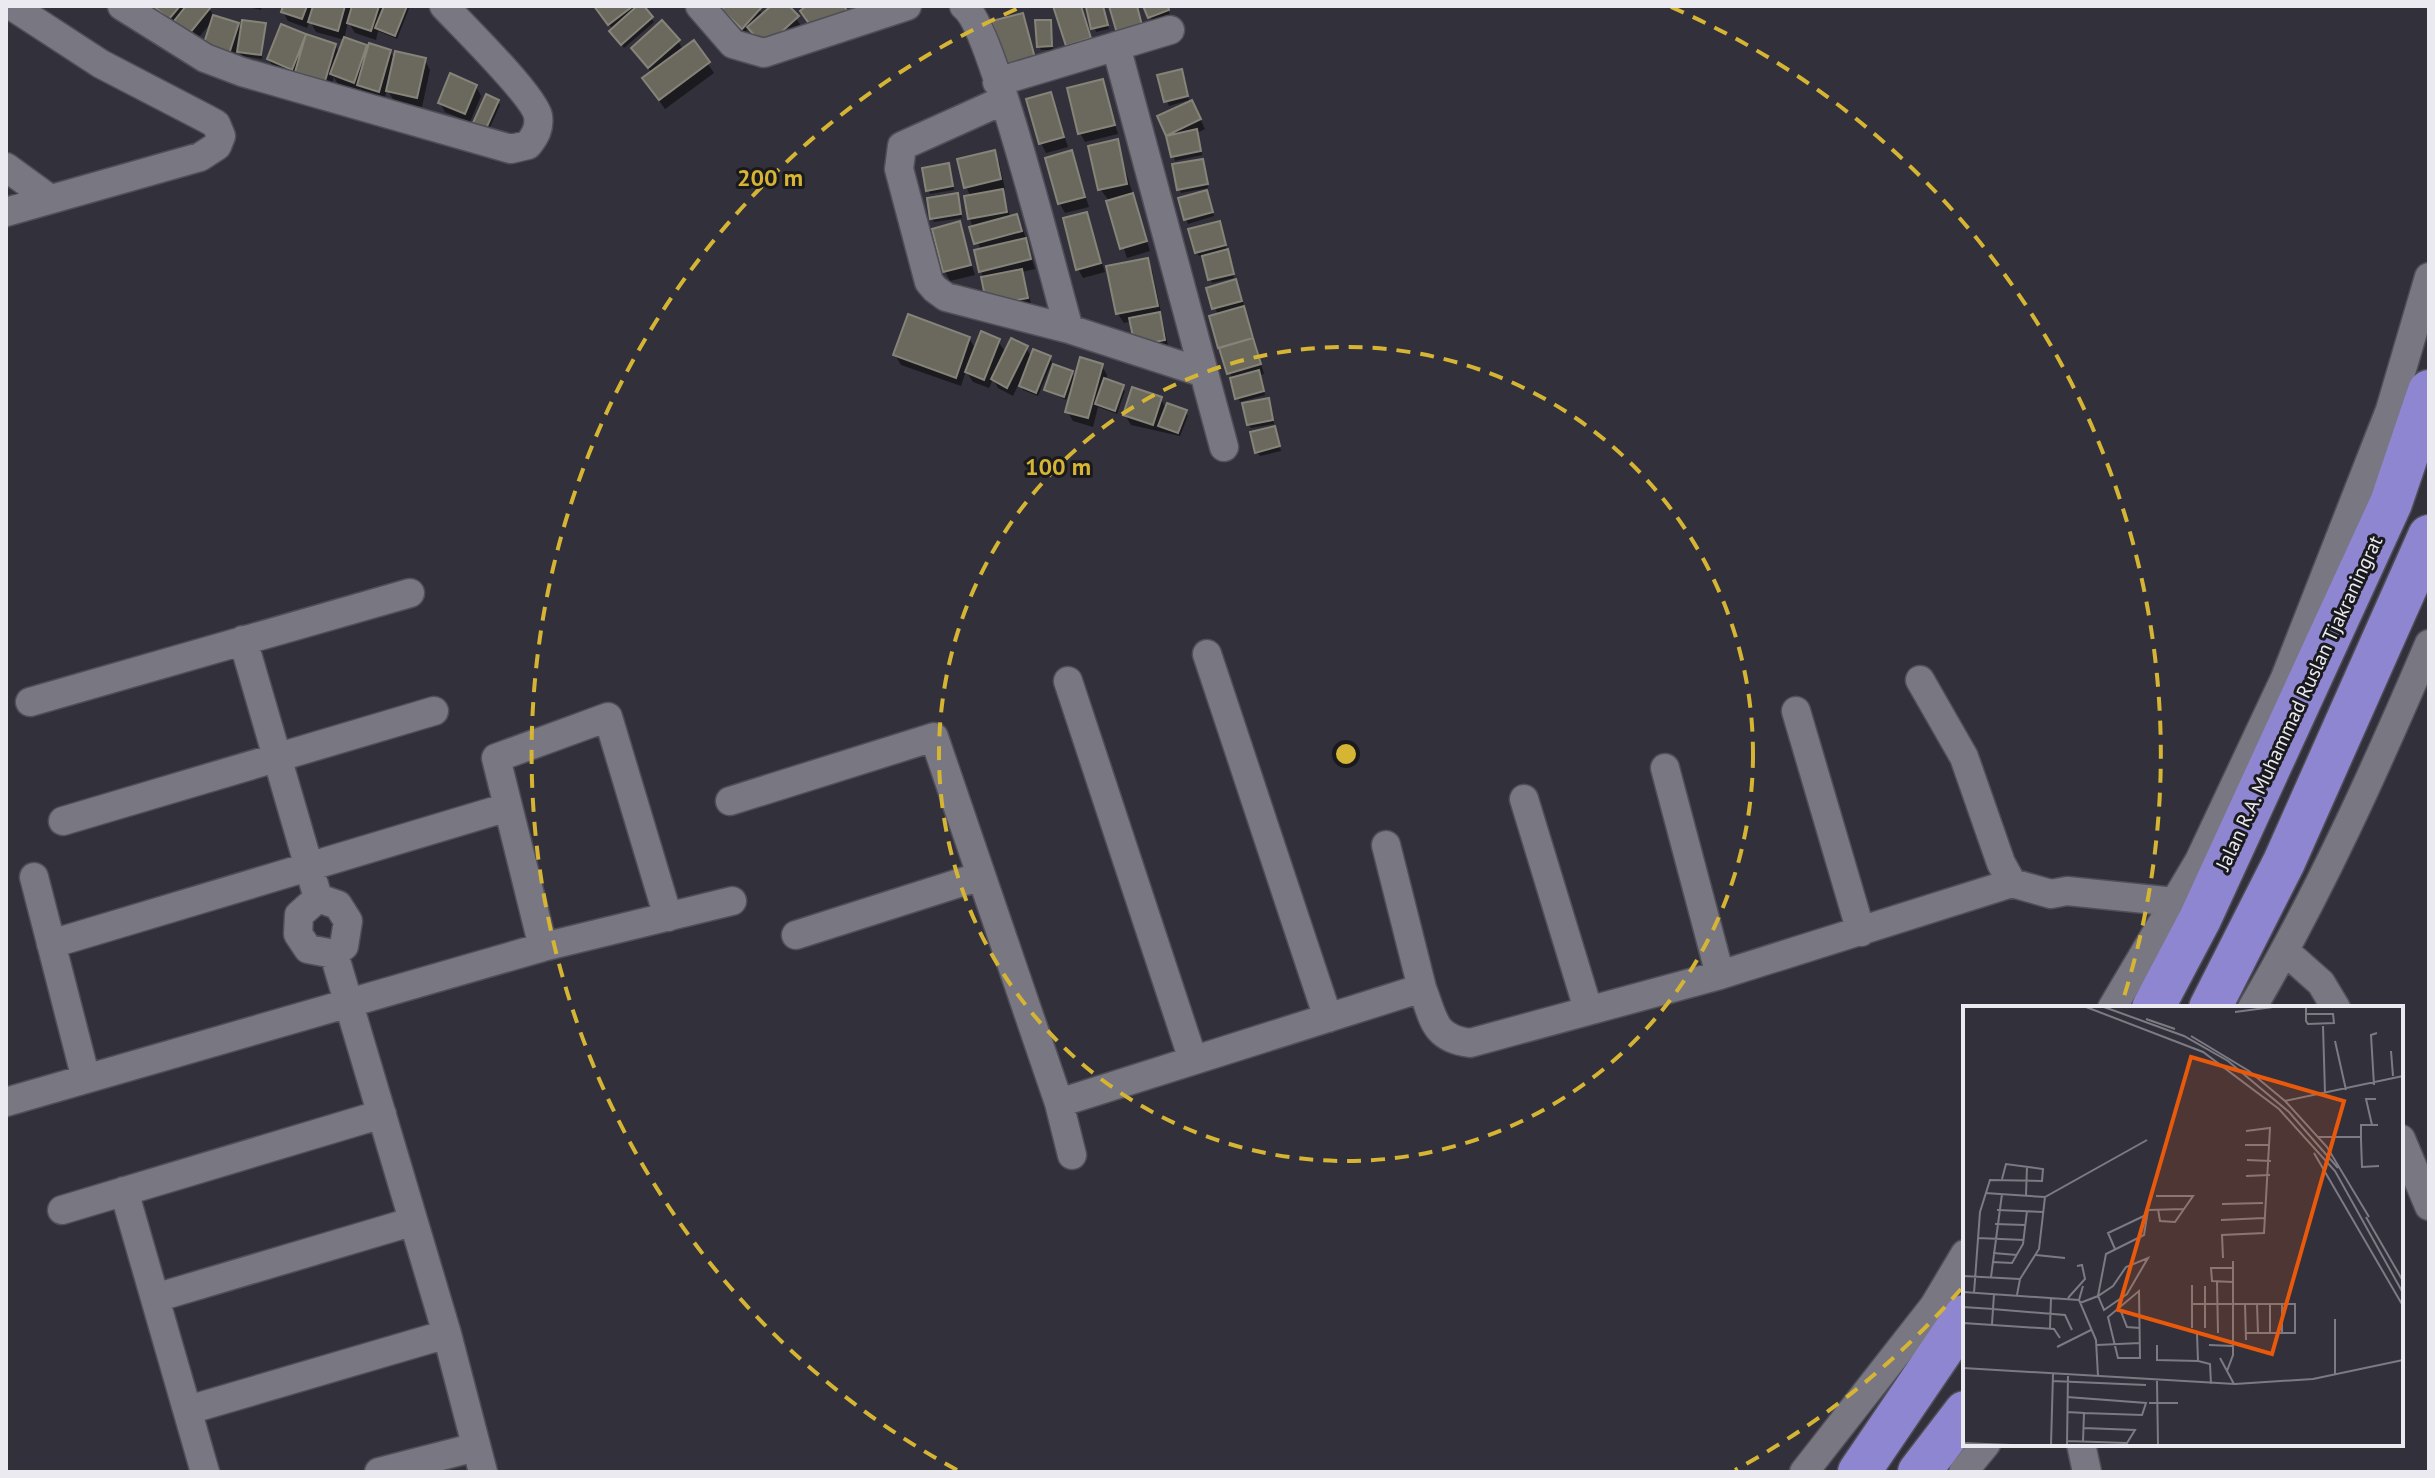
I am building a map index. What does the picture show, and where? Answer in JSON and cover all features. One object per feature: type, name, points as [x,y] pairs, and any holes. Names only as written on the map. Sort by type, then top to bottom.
[{"type":"highway","name":"Jalan R.A. Muhammad Ruslan Tjakraningrat","points":[[2154,1006],[2200,919],[2391,503],[2429,391]]},
{"type":"highway","points":[[2211,1006],[2284,862],[2429,536]]},
{"type":"highway","points":[[1859,1472],[1963,1319]]},
{"type":"highway","points":[[1919,1472],[1963,1415]]},
{"type":"street","points":[[122,6],[205,58],[242,72],[511,149],[528,145],[537,133],[537,112],[496,61],[444,6]]},
{"type":"street","points":[[700,6],[733,44],[764,53],[907,6]]},
{"type":"street","points":[[964,6],[974,16],[1001,91],[1069,329]]},
{"type":"street","points":[[6,212],[200,157],[217,146],[221,136],[216,124],[101,64],[12,12]]},
{"type":"street","points":[[1170,30],[1116,46],[1001,91],[902,146],[899,169],[929,282],[946,297],[1069,329],[1204,373]]},
{"type":"street","points":[[1116,46],[1224,447]]},
{"type":"street","points":[[6,167],[50,199]]},
{"type":"street","name":"Jalan R.A. Muhammad Ruslan Tjakraningrat","points":[[2113,1006],[2199,861],[2285,678],[2390,410],[2429,277]]},
{"type":"street","points":[[30,702],[410,593]]},
{"type":"street","points":[[243,640],[318,898]]},
{"type":"street","points":[[2253,1006],[2285,951],[2382,755],[2429,644]]},
{"type":"street","points":[[1207,654],[1328,1018]]},
{"type":"street","points":[[1920,680],[1964,757],[2001,863],[2012,883]]},
{"type":"street","points":[[1068,681],[1193,1060]]},
{"type":"street","points":[[63,821],[434,711]]},
{"type":"street","points":[[1796,711],[1861,932]]},
{"type":"street","points":[[543,947],[496,758],[608,717],[668,917]]},
{"type":"street","points":[[730,801],[934,737],[1059,1103],[1072,1155]]},
{"type":"street","points":[[1665,768],[1720,975]]},
{"type":"street","points":[[1524,799],[1588,1009]]},
{"type":"street","points":[[51,944],[508,807]]},
{"type":"street","points":[[1386,845],[1422,988],[1440,1032],[1449,1040],[1470,1043],[1720,975],[2012,883],[2051,894],[2067,891],[2175,902]]},
{"type":"street","points":[[796,935],[981,876]]},
{"type":"street","points":[[34,877],[86,1079]]},
{"type":"street","points":[[318,898],[338,905],[348,921],[344,946],[334,954],[308,949],[298,934],[299,915],[318,898]]},
{"type":"street","points":[[6,1102],[543,947],[732,901]]},
{"type":"street","points":[[2285,951],[2321,983],[2335,1006]]},
{"type":"street","points":[[334,954],[411,1222],[447,1334],[479,1459],[379,1472]]},
{"type":"street","points":[[1059,1103],[1422,988]]},
{"type":"street","points":[[62,1210],[382,1114]]},
{"type":"street","points":[[2403,1144],[2429,1206]]},
{"type":"street","points":[[124,1191],[205,1472]]},
{"type":"street","points":[[155,1298],[411,1222]]},
{"type":"street","points":[[1804,1472],[1934,1306],[1963,1257]]},
{"type":"street","points":[[188,1410],[447,1334]]},
{"type":"street","points":[[1963,1472],[1984,1446]]},
{"type":"street","points":[[2081,1446],[2087,1472]]},
{"type":"building","points":[[153,6],[180,6],[169,19]]},
{"type":"building","points":[[186,6],[211,7],[185,39],[170,26]]},
{"type":"building","points":[[283,6],[307,6],[302,19],[281,12]]},
{"type":"building","points":[[313,6],[345,6],[338,31],[308,22]]},
{"type":"building","points":[[352,6],[379,6],[371,31],[347,23]]},
{"type":"building","points":[[384,6],[407,6],[395,36],[375,28]]},
{"type":"building","points":[[594,6],[633,6],[608,25]]},
{"type":"building","points":[[637,6],[644,6],[653,17],[621,45],[609,31]]},
{"type":"building","points":[[725,6],[761,8],[742,29],[722,10]]},
{"type":"building","points":[[771,6],[789,6],[799,16],[765,47],[747,27]]},
{"type":"building","points":[[806,6],[844,6],[849,14],[818,36],[800,11]]},
{"type":"building","points":[[1053,6],[1081,6],[1091,38],[1066,46]]},
{"type":"building","points":[[1103,6],[1108,25],[1091,29],[1086,7]]},
{"type":"building","points":[[1109,6],[1137,6],[1144,33],[1119,40]]},
{"type":"building","points":[[1143,6],[1168,6],[1169,10],[1148,18]]},
{"type":"building","points":[[1023,13],[1036,62],[1005,70],[992,21]]},
{"type":"building","points":[[213,15],[239,23],[229,54],[203,46]]},
{"type":"building","points":[[242,20],[266,23],[261,55],[237,52]]},
{"type":"building","points":[[662,20],[680,40],[648,68],[631,48]]},
{"type":"building","points":[[1035,20],[1051,20],[1052,46],[1037,47]]},
{"type":"building","points":[[281,24],[306,34],[292,70],[267,59]]},
{"type":"building","points":[[306,34],[336,44],[325,81],[295,72]]},
{"type":"building","points":[[344,37],[367,45],[354,83],[330,74]]},
{"type":"building","points":[[694,40],[710,62],[659,100],[642,78]]},
{"type":"building","points":[[369,43],[391,50],[379,92],[357,85]]},
{"type":"building","points":[[395,51],[426,58],[417,98],[386,91]]},
{"type":"building","points":[[1182,69],[1188,96],[1164,102],[1157,75]]},
{"type":"building","points":[[450,73],[477,85],[465,114],[438,103]]},
{"type":"building","points":[[1103,79],[1115,125],[1078,134],[1067,88]]},
{"type":"building","points":[[1051,92],[1064,137],[1039,144],[1026,99]]},
{"type":"building","points":[[486,94],[499,100],[485,131],[472,125]]},
{"type":"building","points":[[1192,100],[1201,119],[1166,136],[1157,116]]},
{"type":"building","points":[[1197,129],[1201,151],[1171,157],[1166,136]]},
{"type":"building","points":[[1118,139],[1127,184],[1098,190],[1088,146]]},
{"type":"building","points":[[995,150],[1001,179],[964,188],[957,159]]},
{"type":"building","points":[[1072,150],[1085,197],[1058,204],[1045,158]]},
{"type":"building","points":[[1203,159],[1208,184],[1177,190],[1172,164]]},
{"type":"building","points":[[949,163],[953,186],[926,191],[922,168]]},
{"type":"building","points":[[1003,189],[1007,212],[968,219],[964,196]]},
{"type":"building","points":[[1207,190],[1213,212],[1184,220],[1178,198]]},
{"type":"building","points":[[958,193],[961,214],[930,219],[927,198]]},
{"type":"building","points":[[1133,193],[1147,241],[1120,249],[1106,201]]},
{"type":"building","points":[[1087,212],[1101,263],[1076,270],[1063,218]]},
{"type":"building","points":[[1017,214],[1022,231],[974,244],[969,227]]},
{"type":"building","points":[[960,221],[971,265],[943,272],[932,229]]},
{"type":"building","points":[[1220,221],[1226,245],[1195,253],[1188,229]]},
{"type":"building","points":[[1026,238],[1031,259],[979,272],[974,250]]},
{"type":"building","points":[[1228,249],[1234,274],[1208,280],[1202,256]]},
{"type":"building","points":[[1148,258],[1158,306],[1116,314],[1106,266]]},
{"type":"building","points":[[1022,269],[1028,298],[987,306],[981,277]]},
{"type":"building","points":[[1236,279],[1242,301],[1212,309],[1206,288]]},
{"type":"building","points":[[1244,306],[1253,338],[1218,348],[1209,316]]},
{"type":"building","points":[[1160,312],[1165,340],[1135,346],[1129,318]]},
{"type":"building","points":[[908,314],[970,337],[956,378],[893,355]]},
{"type":"building","points":[[981,331],[1000,339],[984,380],[965,372]]},
{"type":"building","points":[[1011,338],[1028,346],[1007,388],[991,379]]},
{"type":"building","points":[[1253,338],[1261,364],[1227,374],[1219,348]]},
{"type":"building","points":[[1033,349],[1051,356],[1036,393],[1019,386]]},
{"type":"building","points":[[1080,357],[1103,364],[1088,418],[1065,412]]},
{"type":"building","points":[[1053,364],[1073,371],[1064,397],[1044,390]]},
{"type":"building","points":[[1259,370],[1264,391],[1235,399],[1230,378]]},
{"type":"building","points":[[1104,378],[1124,385],[1115,411],[1095,404]]},
{"type":"building","points":[[1132,387],[1162,397],[1153,425],[1123,415]]},
{"type":"building","points":[[1269,398],[1273,420],[1247,425],[1242,403]]},
{"type":"building","points":[[1167,403],[1187,410],[1178,433],[1158,426]]},
{"type":"building","points":[[1275,426],[1280,446],[1255,453],[1250,432]]}]
